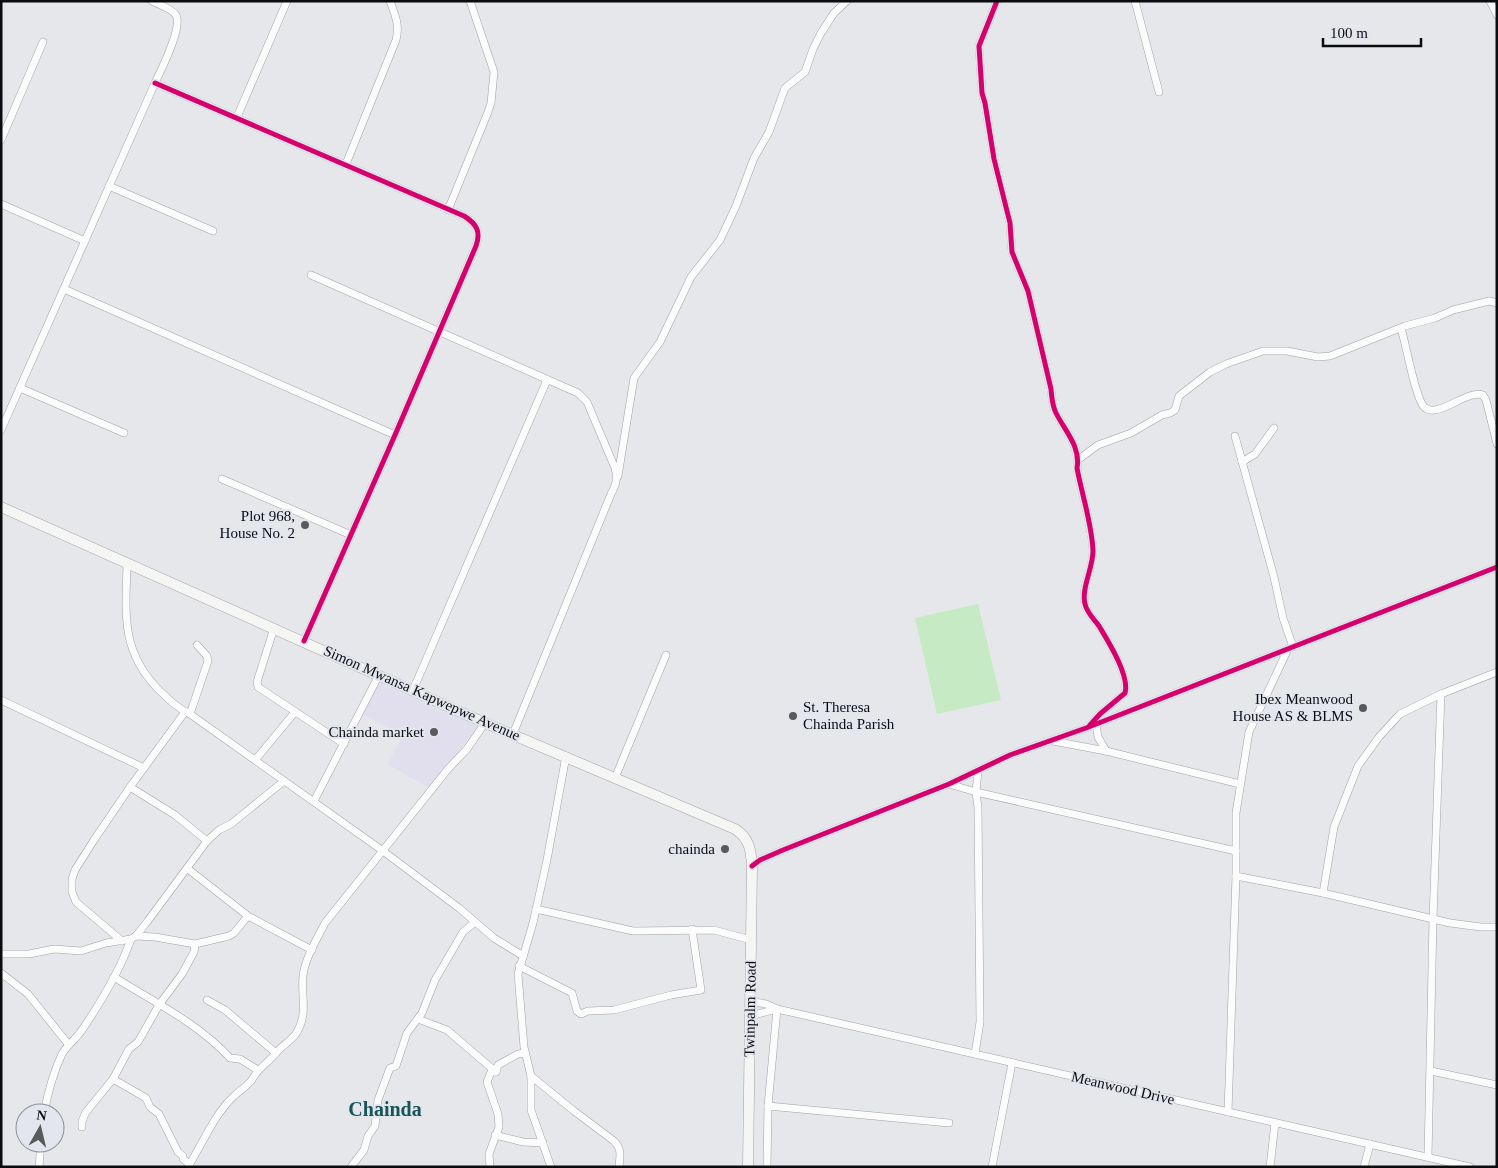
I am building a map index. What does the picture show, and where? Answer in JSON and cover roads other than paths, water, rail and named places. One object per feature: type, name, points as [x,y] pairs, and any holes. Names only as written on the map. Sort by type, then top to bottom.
[{"type":"main road","name":"Simon Mwansa Kapwepwe Avenue","points":[[1,507],[485,723],[735,829],[748,841],[751,852]]},
{"type":"main road","name":"Twinpalm Road","points":[[748,1167],[751,852]]},
{"type":"street","points":[[1,430],[176,33],[177,16],[172,11],[152,1]]},
{"type":"street","points":[[237,117],[287,1]]},
{"type":"street","points":[[346,164],[396,40],[398,21],[390,1]]},
{"type":"street","points":[[448,210],[488,112],[494,78],[494,72],[470,1]]},
{"type":"street","points":[[513,734],[611,494],[616,486],[634,378],[660,342],[691,277],[720,240],[736,206],[754,158],[768,132],[785,88],[806,72],[813,49],[821,32],[830,21],[834,12],[846,1]]},
{"type":"street","points":[[997,1],[979,46],[982,94],[1000,186],[1010,223],[1012,252],[1028,291],[1051,389],[1052,401],[1056,413],[1074,443],[1079,459],[1077,468],[1093,549],[1084,603],[1088,612],[1108,640],[1126,681],[1125,692],[1086,728]]},
{"type":"street","points":[[1135,1],[1160,92]]},
{"type":"street","points":[[1490,1],[1497,14]]},
{"type":"street","points":[[1,140],[43,42]]},
{"type":"street","points":[[155,83],[346,164],[448,210],[472,221],[479,231],[478,239],[439,333],[304,641]]},
{"type":"street","points":[[109,186],[213,232]]},
{"type":"street","points":[[1,204],[85,241]]},
{"type":"street","points":[[311,275],[578,393],[587,402],[615,468],[617,475],[616,486]]},
{"type":"street","points":[[64,289],[395,435]]},
{"type":"street","points":[[1079,459],[1098,445],[1131,433],[1162,415],[1175,410],[1179,396],[1210,372],[1226,364],[1263,351],[1287,351],[1318,358],[1330,356],[1401,328],[1473,305],[1489,301],[1497,303]]},
{"type":"street","points":[[1401,328],[1418,392],[1425,407],[1428,410],[1437,409],[1473,395],[1483,396],[1487,402],[1497,444]]},
{"type":"street","points":[[413,690],[547,380]]},
{"type":"street","points":[[20,388],[124,433]]},
{"type":"street","points":[[1242,462],[1255,454],[1274,428]]},
{"type":"street","points":[[1228,1112],[1236,876],[1236,813],[1250,732],[1290,648],[1274,577],[1234,436]]},
{"type":"street","points":[[222,479],[351,535]]},
{"type":"street","points":[[126,563],[127,623],[136,661],[149,680],[175,706],[256,759],[459,908],[494,938],[522,956]]},
{"type":"street","points":[[752,866],[760,860],[782,850],[948,784],[1010,755],[1086,728],[1497,567]]},
{"type":"street","points":[[274,628],[256,684],[260,690],[344,744]]},
{"type":"street","points":[[122,941],[76,902],[72,892],[72,879],[75,870],[130,787],[187,713],[208,661],[207,656],[196,645]]},
{"type":"street","points":[[615,778],[666,655]]},
{"type":"street","points":[[1323,893],[1334,827],[1358,766],[1379,737],[1400,714],[1440,694],[1497,672]]},
{"type":"street","points":[[314,801],[379,675]]},
{"type":"street","points":[[1428,1157],[1440,694]]},
{"type":"street","points":[[1,700],[144,768]]},
{"type":"street","points":[[256,759],[295,712]]},
{"type":"street","points":[[189,1167],[213,1122],[233,1097],[251,1082],[258,1070],[292,1039],[298,1030],[305,1008],[303,977],[312,950],[325,923],[448,769],[467,748],[485,723]]},
{"type":"street","points":[[1096,724],[1098,737],[1106,751]]},
{"type":"street","points":[[1052,741],[1106,751],[1240,784]]},
{"type":"street","points":[[551,1167],[531,1110],[531,1076],[525,1053],[518,986],[522,956],[536,909],[560,797],[566,756]]},
{"type":"street","points":[[975,1054],[980,1022],[978,808],[976,792],[978,770]]},
{"type":"street","points":[[47,1103],[56,1067],[69,1045],[82,1031],[114,977],[134,937],[188,869],[207,841],[284,781]]},
{"type":"street","points":[[948,784],[1236,851]]},
{"type":"street","points":[[130,787],[175,815],[207,841]]},
{"type":"street","points":[[188,869],[248,916],[312,950]]},
{"type":"street","points":[[1236,876],[1323,893],[1464,926],[1497,927]]},
{"type":"street","points":[[536,909],[633,930],[714,930],[751,940]]},
{"type":"street","points":[[1,954],[29,954],[54,949],[81,951],[134,937],[155,937],[196,944],[229,936],[234,933],[248,916]]},
{"type":"street","points":[[350,1167],[364,1150],[368,1136],[375,1126],[378,1100],[390,1068],[396,1066],[406,1034],[418,1019],[435,980],[463,932],[475,922]]},
{"type":"street","points":[[520,966],[572,992],[577,1011],[580,1014],[588,1011],[614,1010],[671,995],[701,990],[692,930]]},
{"type":"street","points":[[82,1127],[82,1121],[86,1112],[113,1079],[129,1050],[138,1042],[159,1005],[182,974],[194,952],[196,944]]},
{"type":"street","points":[[1,973],[28,994],[69,1045]]},
{"type":"street","points":[[114,977],[197,1028],[215,1042],[230,1058],[240,1059],[258,1070]]},
{"type":"street","points":[[207,1000],[225,1010],[276,1053]]},
{"type":"street","name":"Meanwood Drive","points":[[750,1001],[766,1004],[777,1009],[1467,1166]]},
{"type":"street","points":[[750,1016],[777,1009],[768,1106],[767,1167]]},
{"type":"street","points":[[418,1019],[447,1030],[496,1072]]},
{"type":"street","points":[[496,1072],[498,1065],[518,1054],[525,1053]]},
{"type":"street","points":[[992,1167],[1012,1063]]},
{"type":"street","points":[[1431,1071],[1497,1085]]},
{"type":"street","points":[[490,1167],[489,1154],[499,1127],[498,1114],[487,1082],[491,1072],[496,1072]]},
{"type":"street","points":[[531,1076],[619,1146],[621,1154],[619,1167]]},
{"type":"street","points":[[113,1079],[146,1098],[150,1107],[159,1114],[178,1152],[183,1156],[189,1167]]},
{"type":"street","points":[[768,1106],[949,1124]]},
{"type":"street","points":[[1270,1167],[1275,1123]]},
{"type":"street","points":[[495,1135],[523,1142],[543,1143]]},
{"type":"street","points":[[1364,1167],[1370,1144]]},
{"type":"street","points":[[39,1167],[40,1153]]},
{"type":"place","name":"Plot 968, House No. 2","points":[[305,525]]},
{"type":"place","name":"Ibex Meanwood House AS & BLMS","points":[[1363,708]]},
{"type":"place","name":"St. Theresa Chainda Parish","points":[[793,716]]},
{"type":"place","name":"Chainda market","points":[[434,732]]},
{"type":"place","name":"chainda","points":[[725,849]]},
{"type":"district","name":"Chainda","points":[[385,1109]]}]
